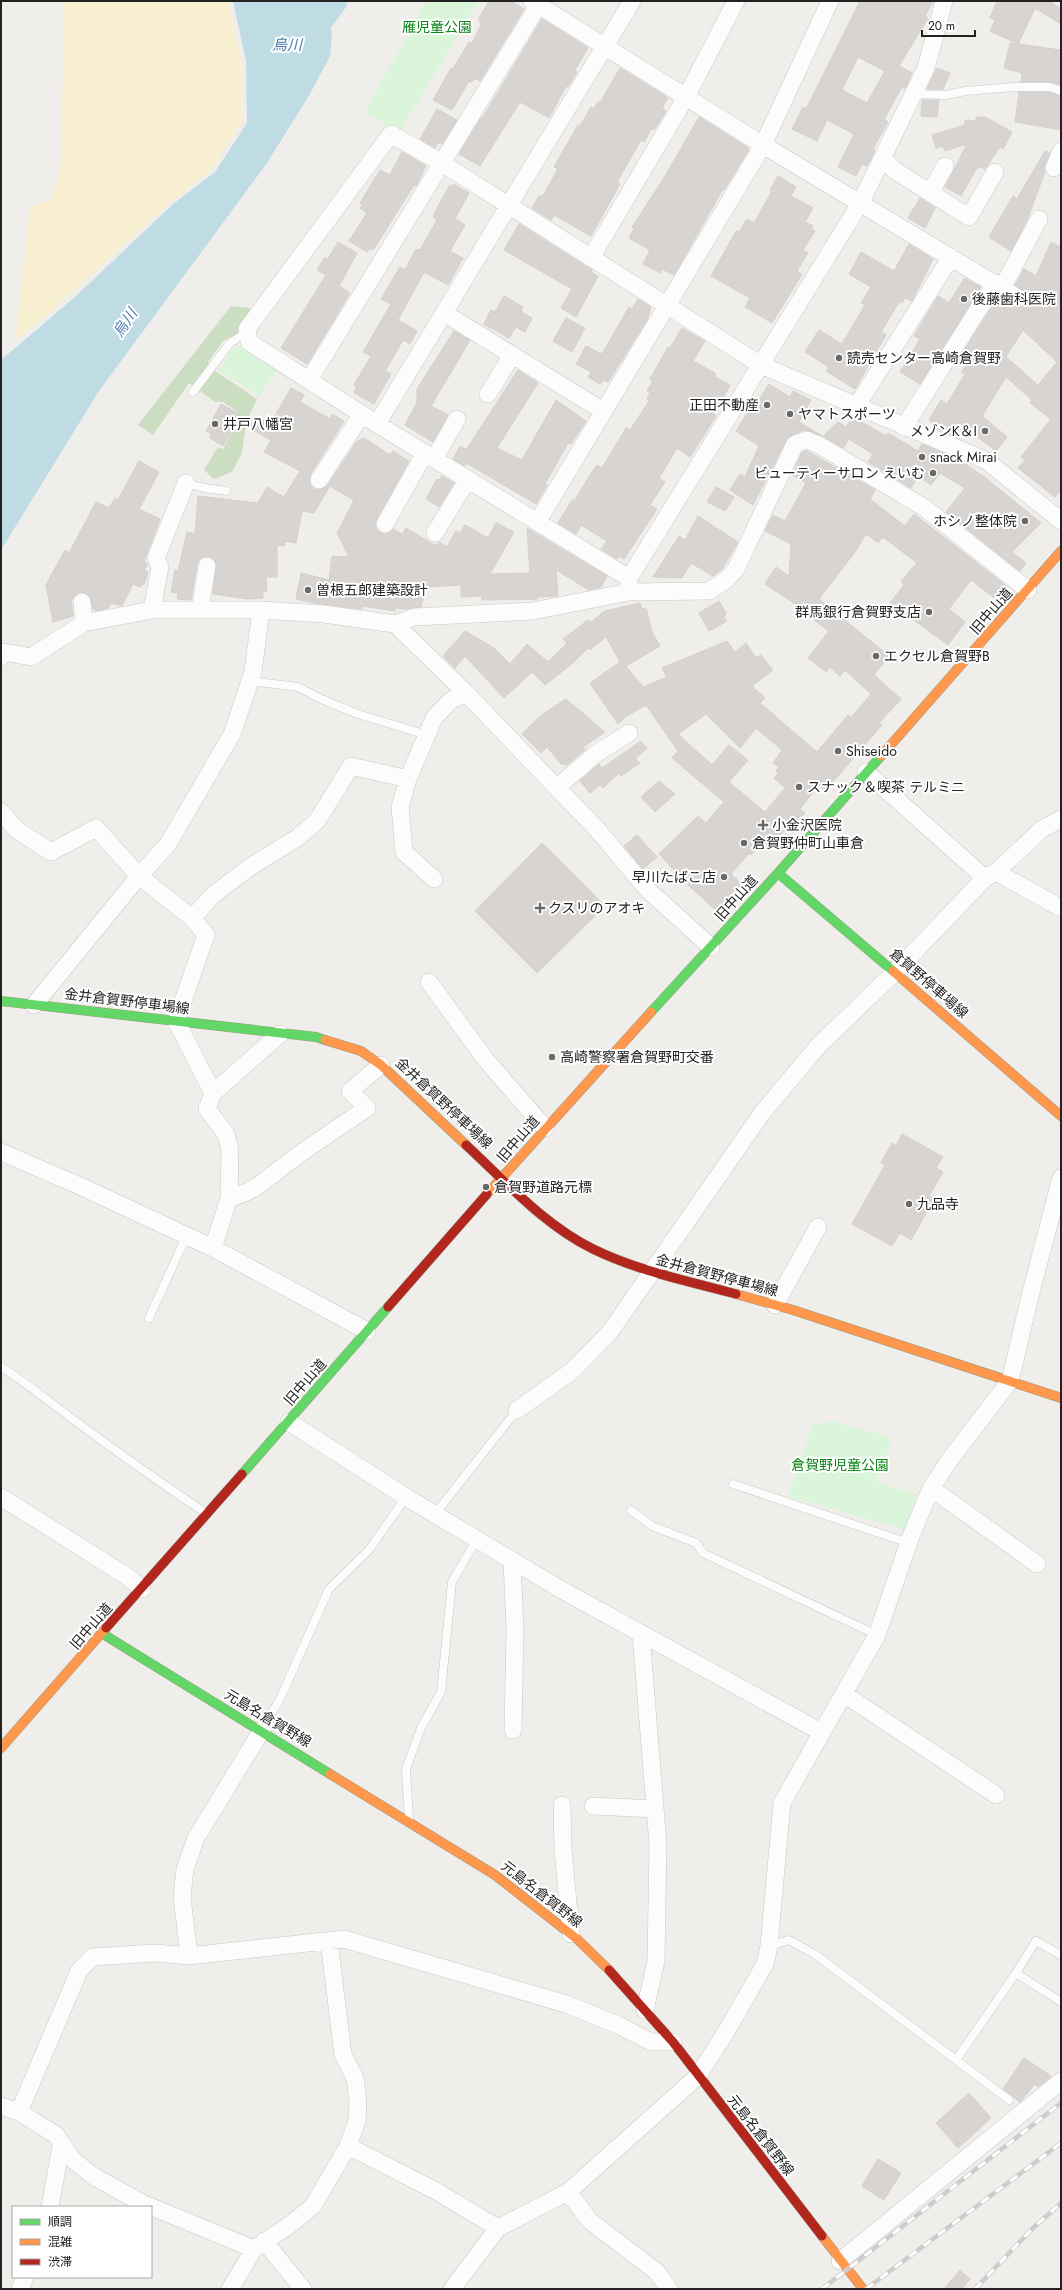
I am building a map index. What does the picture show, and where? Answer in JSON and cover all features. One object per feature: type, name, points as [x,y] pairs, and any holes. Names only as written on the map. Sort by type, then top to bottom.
[{"type":"main road","name":"旧中山道","points":[[1,1748],[104,1634],[545,1128],[711,948],[1061,551]]},
{"type":"main road","name":"倉賀野停車場線","points":[[778,873],[1061,1116]]},
{"type":"main road","name":"金井倉賀野停車場線","points":[[1,1001],[316,1037],[338,1042],[361,1051],[381,1064],[537,1211],[593,1249],[653,1272],[775,1305],[921,1351],[1061,1398]]},
{"type":"main road","name":"元島名倉賀野線","points":[[104,1634],[495,1875],[571,1934],[645,2010],[672,2042],[840,2261],[864,2289]]},
{"type":"street","points":[[377,424],[604,45],[632,1]]},
{"type":"street","points":[[591,258],[686,97],[736,1]]},
{"type":"street","points":[[538,521],[763,145],[830,1]]},
{"type":"street","points":[[629,585],[861,202],[926,68],[944,1]]},
{"type":"street","points":[[309,380],[537,2],[763,145],[861,202],[1018,298]]},
{"type":"street","points":[[629,585],[538,521],[377,424],[249,342],[247,329],[391,134],[440,162],[761,365],[856,407],[987,461],[1061,521]]},
{"type":"street","points":[[1054,168],[1061,151]]},
{"type":"street","points":[[883,158],[894,170],[969,217],[995,172]]},
{"type":"street","points":[[930,193],[946,166]]},
{"type":"street","points":[[904,427],[998,285],[1039,219]]},
{"type":"street","points":[[856,407],[951,257]]},
{"type":"street","points":[[444,313],[604,411]]},
{"type":"street","points":[[488,394],[512,355]]},
{"type":"street","points":[[319,480],[362,414]]},
{"type":"street","points":[[385,524],[430,456],[457,419]]},
{"type":"street","points":[[1,657],[4,652],[31,657],[84,623],[152,610],[261,610],[324,614],[395,624],[414,617],[533,611],[629,585],[709,591],[726,580],[736,569],[795,444],[807,440],[819,444],[925,508],[1028,590]]},
{"type":"street","points":[[435,533],[468,479]]},
{"type":"street","points":[[152,610],[160,567],[156,558],[186,483]]},
{"type":"street","points":[[200,610],[207,566]]},
{"type":"street","points":[[82,602],[84,623]]},
{"type":"street","points":[[34,1005],[139,876],[168,844],[232,734],[253,672],[261,610]]},
{"type":"street","points":[[395,624],[466,693],[595,827],[648,890],[711,948]]},
{"type":"street","points":[[434,879],[404,852],[400,807],[408,779],[434,718],[450,701],[466,693]]},
{"type":"street","points":[[557,788],[594,755],[629,733]]},
{"type":"street","points":[[192,918],[213,895],[250,867],[297,838],[317,821],[351,766],[408,779]]},
{"type":"street","points":[[866,772],[991,875],[1061,908]]},
{"type":"street","points":[[1,812],[17,830],[51,852],[96,828],[139,876],[192,918],[206,935],[176,1021],[213,1093]]},
{"type":"street","points":[[517,1410],[572,1371],[610,1332],[762,1113],[819,1045],[895,972],[991,875],[1042,829],[1061,819]]},
{"type":"street","points":[[429,982],[486,1060],[545,1128]]},
{"type":"street","points":[[213,1248],[229,1198],[230,1150],[226,1134],[207,1109],[213,1093],[280,1034]]},
{"type":"street","points":[[229,1198],[245,1194],[259,1187],[288,1163],[367,1108],[350,1091],[381,1064]]},
{"type":"street","points":[[1,1152],[187,1235],[367,1331]]},
{"type":"street","points":[[452,2289],[498,2228],[568,2192],[698,2076],[726,2032],[765,1964],[769,1946],[782,1803],[876,1635],[908,1543],[931,1488],[951,1458],[1010,1381],[1031,1292],[1061,1178]]},
{"type":"street","points":[[775,1305],[818,1227]]},
{"type":"street","points":[[289,1422],[406,1497],[560,1589],[821,1732]]},
{"type":"street","points":[[931,1488],[1037,1564]]},
{"type":"street","points":[[1,1497],[128,1577],[142,1589]]},
{"type":"street","points":[[512,1560],[515,1629],[513,1730]]},
{"type":"street","points":[[641,1634],[658,1845],[656,1962],[645,2010]]},
{"type":"street","points":[[844,1694],[996,1795]]},
{"type":"street","points":[[189,1956],[182,1897],[185,1869],[196,1838],[262,1730]]},
{"type":"street","points":[[562,1805],[563,1850],[571,1934]]},
{"type":"street","points":[[594,1806],[655,1809]]},
{"type":"street","points":[[19,2112],[79,1971],[86,1961],[92,1957],[155,1953],[189,1956],[344,1939],[566,2004],[618,2025],[652,2042],[672,2042]]},
{"type":"street","points":[[230,2289],[259,2245],[291,2224],[313,2206],[348,2146],[357,2121],[358,2102],[355,2078],[343,2055],[329,1941]]},
{"type":"street","points":[[840,2261],[1061,2081]]},
{"type":"street","points":[[1,2106],[19,2112],[56,2135],[62,2146],[80,2168],[142,2203],[150,2206]]},
{"type":"street","points":[[50,2206],[62,2146]]},
{"type":"street","points":[[348,2146],[436,2191],[498,2228]]},
{"type":"street","points":[[568,2192],[590,2221],[657,2272],[669,2289]]},
{"type":"street","points":[[152,2207],[259,2245],[303,2289]]},
{"type":"street","points":[[20,2289],[25,2278]]},
{"type":"lane","points":[[914,94],[946,95],[965,91],[1014,87],[1050,87],[1061,91]]},
{"type":"lane","points":[[193,392],[230,343],[247,332]]},
{"type":"lane","points":[[186,483],[204,488],[226,491]]},
{"type":"lane","points":[[250,681],[298,688],[358,714],[427,735]]},
{"type":"lane","points":[[149,1318],[187,1235]]},
{"type":"lane","points":[[1,1367],[28,1384],[76,1422],[166,1488],[208,1514]]},
{"type":"lane","points":[[435,1514],[517,1410]]},
{"type":"lane","points":[[733,1484],[908,1543]]},
{"type":"lane","points":[[262,1730],[280,1699],[329,1589],[369,1550],[406,1497]]},
{"type":"lane","points":[[632,1510],[652,1526],[696,1543],[703,1553],[876,1635]]},
{"type":"lane","points":[[409,1821],[406,1769],[421,1728],[441,1692],[452,1582],[477,1539]]},
{"type":"lane","points":[[769,1946],[788,1940],[816,1955],[1009,2100]]},
{"type":"lane","points":[[956,2060],[1016,1973],[1036,1940],[1061,1955]]},
{"type":"lane","points":[[1016,1973],[1061,2002]]},
{"type":"green space","name":"雁児童公園","points":[[426,1],[479,1],[399,133],[365,112]]},
{"type":"green space","points":[[231,306],[250,308],[252,313],[242,332],[224,340],[208,362],[215,371],[257,399],[246,423],[242,453],[232,472],[214,479],[204,470],[218,447],[223,449],[233,429],[229,426],[237,411],[223,402],[215,402],[189,383],[153,435],[138,425]]},
{"type":"green space","points":[[243,344],[277,369],[260,396],[218,370],[234,348]]},
{"type":"green space","name":"倉賀野児童公園","points":[[832,1421],[892,1438],[876,1482],[917,1495],[905,1530],[788,1496],[812,1426]]},
{"type":"sand","points":[[64,1],[228,1],[241,60],[242,122],[211,170],[167,205],[48,314],[15,341],[30,208],[53,198],[61,166]]},
{"type":"water","name":"烏川","points":[[233,1],[325,1],[332,36],[330,56],[310,94],[267,163],[99,391],[1,550],[1,360],[75,297],[172,205],[215,172],[247,123],[246,61]]},
{"type":"building","points":[[489,1],[511,1],[524,9],[480,81],[474,78],[472,82],[469,81],[452,110],[433,100],[451,68],[453,69],[469,42],[472,43],[481,25],[479,18]]},
{"type":"building","points":[[860,1],[933,1],[925,16],[928,18],[899,66],[912,73],[905,89],[902,87],[884,119],[888,122],[873,149],[875,150],[867,166],[862,164],[856,176],[838,167],[854,134],[827,120],[817,141],[792,129],[803,107],[806,109]],"holes":[[[858,57],[885,71],[867,103],[842,90]]]},
{"type":"building","points":[[997,1],[1049,1],[1061,9],[1061,24],[1035,8],[1018,44],[990,31],[995,20],[990,18]]},
{"type":"building","points":[[542,19],[588,48],[575,70],[577,72],[568,87],[566,86],[549,118],[520,102],[480,166],[459,154],[481,118],[482,119]]},
{"type":"building","points":[[1010,43],[1061,50],[1061,85],[1050,82],[1021,82],[1022,73],[1004,68]]},
{"type":"building","points":[[620,68],[668,98],[662,108],[666,111],[654,130],[652,128],[644,142],[641,140],[617,182],[620,184],[591,236],[554,215],[551,220],[532,208],[539,196],[543,196],[558,169],[554,167],[578,125],[580,126],[591,107],[594,109],[598,102],[600,103]]},
{"type":"building","points":[[937,68],[950,73],[943,89],[927,89]]},
{"type":"building","points":[[1019,92],[1049,92],[1061,96],[1061,130],[1015,122]]},
{"type":"building","points":[[922,100],[939,100],[937,117],[921,116]]},
{"type":"building","points":[[437,109],[457,120],[442,144],[438,143],[435,148],[420,139]]},
{"type":"building","points":[[699,117],[748,148],[748,151],[724,190],[723,189],[674,275],[662,269],[660,273],[643,264],[650,250],[629,238],[634,229],[632,227],[664,178]]},
{"type":"building","points":[[976,117],[985,117],[1012,132],[1003,149],[1000,147],[985,169],[978,166],[961,196],[945,187],[967,144],[945,151],[943,146],[936,148],[932,135],[965,125],[965,120],[976,121]]},
{"type":"building","points":[[1045,151],[1050,153],[1045,165],[1045,172],[1027,220],[1011,251],[989,237],[1013,196],[1017,199]]},
{"type":"building","points":[[402,152],[426,166],[416,186],[414,185],[374,249],[369,249],[367,252],[349,241],[367,213],[360,208],[363,205],[360,203],[380,170],[390,175]]},
{"type":"building","points":[[778,176],[796,187],[791,196],[813,208],[805,222],[813,226],[811,229],[815,231],[803,250],[808,253],[797,271],[802,274],[772,323],[745,307],[750,298],[711,276],[736,231],[739,232],[747,219],[754,223],[772,191],[770,190]]},
{"type":"building","points":[[453,184],[469,193],[455,219],[465,225],[450,251],[463,258],[448,285],[424,272],[398,320],[417,331],[410,344],[403,340],[385,371],[391,374],[374,404],[354,393],[356,388],[354,385],[371,356],[363,352],[391,304],[381,299],[400,267],[405,270],[416,249],[420,250],[437,220],[433,217],[438,206],[450,185],[452,187]]},
{"type":"building","points":[[920,198],[935,208],[925,228],[908,218]]},
{"type":"building","points":[[519,224],[592,270],[591,272],[598,276],[576,317],[561,308],[572,289],[504,250]]},
{"type":"building","points":[[338,242],[357,253],[339,286],[350,293],[307,364],[281,348],[326,275],[317,270],[325,257],[328,259]]},
{"type":"building","points":[[1051,242],[1061,247],[1061,490],[1055,497],[1018,468],[1025,460],[1021,457],[1051,419],[1030,403],[1032,400],[1006,377],[982,416],[1007,437],[996,451],[960,424],[953,436],[933,427],[935,424],[929,420],[941,400],[947,404],[965,374],[962,372],[969,359],[960,357],[998,297],[1017,308],[1026,303],[1027,293],[1015,285],[1024,269],[1036,276]],"holes":[[[1023,330],[1057,362],[1038,385],[1006,357]]]},
{"type":"building","points":[[909,244],[933,259],[912,301],[905,298],[902,303],[899,302],[881,332],[886,335],[855,389],[826,371],[829,367],[805,352],[819,330],[842,344],[865,305],[861,303],[871,287],[849,274],[861,252],[894,271]]},
{"type":"building","points":[[964,279],[981,287],[920,384],[900,372],[920,339],[914,336],[938,296],[949,303]]},
{"type":"building","points":[[504,296],[523,307],[521,312],[532,318],[525,332],[516,327],[509,338],[484,324],[491,310],[495,312]]},
{"type":"building","points":[[638,299],[651,307],[647,320],[608,382],[603,380],[600,384],[588,377],[591,372],[576,364],[586,346],[602,354],[629,307],[632,309]]},
{"type":"building","points":[[566,318],[585,328],[572,352],[553,341]]},
{"type":"building","points":[[682,328],[705,341],[693,361],[715,373],[715,377],[730,385],[714,415],[716,416],[690,457],[677,448],[659,478],[665,482],[650,505],[657,509],[624,559],[619,556],[617,559],[601,549],[607,541],[581,525],[576,534],[558,523],[572,500],[575,500],[593,470],[597,465],[602,468],[626,428],[630,430],[649,401],[647,399],[650,393],[647,391],[653,381],[650,379],[668,347],[670,348]]},
{"type":"building","points":[[454,331],[470,340],[431,406],[448,415],[433,442],[405,425],[417,403],[417,389]]},
{"type":"building","points":[[518,370],[538,383],[497,448],[522,460],[556,400],[586,421],[571,444],[568,443],[545,484],[547,485],[536,504],[466,463],[465,466],[453,459],[460,446],[466,450]]},
{"type":"building","points":[[769,384],[790,397],[793,391],[811,400],[799,422],[822,436],[804,430],[788,437],[753,505],[730,490],[740,474],[745,477],[759,446],[736,431],[749,410],[752,411]]},
{"type":"building","points":[[291,388],[304,395],[300,402],[330,419],[332,414],[344,421],[310,475],[310,484],[314,489],[319,490],[327,486],[357,441],[364,438],[390,455],[393,451],[409,461],[376,520],[376,529],[380,532],[385,534],[393,529],[402,534],[406,528],[436,546],[439,542],[447,547],[456,531],[460,533],[465,525],[488,538],[496,523],[514,532],[490,574],[530,573],[527,528],[607,576],[601,587],[589,590],[556,570],[558,596],[537,597],[538,599],[482,600],[482,596],[461,597],[461,585],[426,587],[421,607],[406,609],[395,608],[395,611],[362,606],[362,609],[314,603],[296,599],[301,573],[329,580],[332,556],[349,557],[337,533],[354,500],[330,486],[314,513],[302,511],[296,543],[285,541],[284,546],[277,545],[277,577],[266,577],[267,592],[263,591],[263,598],[248,599],[213,594],[216,563],[208,556],[200,559],[197,564],[191,600],[177,599],[178,593],[171,592],[175,570],[178,571],[187,532],[195,534],[198,496],[258,503],[267,487],[284,497],[300,471],[264,452],[271,440],[249,428],[256,416],[270,424]]},
{"type":"building","name":"井戸八幡宮","points":[[221,404],[240,414],[223,446],[210,438],[211,433],[206,431]]},
{"type":"building","points":[[853,417],[886,436],[888,433],[918,451],[922,444],[961,461],[987,479],[1041,523],[1012,552],[1026,563],[1020,571],[946,512],[965,488],[940,473],[931,485],[918,476],[911,488],[868,462],[873,454],[849,439],[843,448],[823,436],[838,422],[846,427]]},
{"type":"building","points":[[807,451],[875,490],[870,499],[905,526],[914,514],[1008,587],[997,600],[971,580],[949,609],[965,622],[948,645],[890,603],[904,585],[901,581],[917,563],[883,537],[878,543],[866,534],[855,552],[819,599],[889,656],[874,675],[901,699],[879,723],[882,725],[825,791],[819,785],[800,809],[805,813],[794,826],[791,823],[769,847],[764,842],[751,855],[749,853],[731,874],[743,885],[718,912],[689,886],[659,854],[698,816],[706,823],[724,802],[672,758],[678,751],[646,705],[625,717],[618,724],[590,683],[620,662],[606,637],[590,650],[588,648],[573,663],[545,685],[532,672],[504,698],[465,656],[455,668],[443,656],[465,631],[494,648],[510,664],[527,644],[548,662],[567,643],[563,639],[588,620],[591,622],[605,611],[640,603],[642,609],[645,608],[647,611],[652,632],[660,646],[626,666],[643,687],[667,677],[662,668],[727,641],[735,652],[746,643],[756,658],[761,655],[773,670],[752,686],[765,698],[760,703],[817,752],[848,715],[851,718],[871,694],[845,670],[840,676],[830,667],[826,672],[808,658],[829,631],[802,611],[803,609],[765,584],[776,567],[789,576],[791,544],[765,531],[773,515],[785,521],[806,483],[792,475],[802,452]],"holes":[[[706,714],[740,748],[756,728],[782,750],[773,763],[779,767],[776,771],[778,773],[774,778],[785,788],[765,812],[729,782],[748,760],[729,745],[712,765],[678,734]]]},
{"type":"building","points":[[139,461],[159,472],[139,509],[160,519],[144,562],[148,564],[144,570],[148,572],[144,585],[142,584],[140,587],[133,584],[122,606],[111,603],[108,608],[96,611],[93,609],[90,596],[81,592],[73,599],[71,598],[73,616],[53,622],[46,585],[65,550],[69,553],[96,502],[109,508],[115,498],[118,500]]},
{"type":"building","points":[[442,476],[454,483],[439,507],[426,499],[437,479],[439,480]]},
{"type":"building","points":[[716,487],[734,497],[725,511],[707,502]]},
{"type":"building","points":[[698,516],[738,542],[722,569],[713,576],[691,563],[682,578],[653,577],[679,536],[685,540]]},
{"type":"building","points":[[719,601],[726,613],[724,617],[727,621],[709,631],[699,613]]},
{"type":"building","points":[[566,699],[605,732],[583,747],[585,749],[566,766],[564,763],[562,765],[547,747],[541,753],[522,734],[540,716]]},
{"type":"building","points":[[641,741],[647,748],[635,759],[640,763],[621,776],[619,773],[603,788],[600,785],[590,793],[580,781],[599,764],[602,768]]},
{"type":"building","points":[[659,781],[675,794],[655,812],[641,797]]},
{"type":"building","points":[[637,835],[657,857],[643,869],[624,846]]},
{"type":"building","name":"クスリのアオキ","points":[[542,843],[605,906],[537,973],[475,911]]},
{"type":"building","points":[[902,1134],[943,1157],[936,1168],[943,1172],[929,1196],[934,1199],[911,1240],[900,1233],[892,1246],[852,1224],[885,1165],[881,1163],[892,1143],[896,1146]]},
{"type":"building","points":[[1024,2058],[1051,2076],[1038,2087],[1035,2084],[1020,2102],[1003,2089]]},
{"type":"building","points":[[969,2093],[991,2118],[958,2148],[936,2123]]},
{"type":"building","points":[[878,2159],[901,2173],[884,2200],[862,2186]]},
{"type":"building","points":[[960,2270],[970,2279],[962,2289],[944,2289]]},
{"type":"waterway","name":"烏川","points":[[296,37],[310,29],[331,1]]},
{"type":"railway","points":[[822,2289],[1061,2103]]},
{"type":"railway","points":[[866,2289],[1061,2143]]},
{"type":"railway","points":[[975,2289],[1032,2229],[1061,2203]]},
{"type":"traffic: fast","points":[[651,1012],[778,873],[881,756]]},
{"type":"traffic: fast","points":[[778,873],[893,971]]},
{"type":"traffic: fast","points":[[1,1001],[316,1037],[325,1040]]},
{"type":"traffic: fast","points":[[242,1474],[388,1307]]},
{"type":"traffic: fast","points":[[103,1634],[330,1774]]},
{"type":"traffic: slow","points":[[881,756],[1061,551]]},
{"type":"traffic: slow","points":[[893,971],[1061,1116]]},
{"type":"traffic: slow","points":[[487,1194],[651,1012]]},
{"type":"traffic: slow","points":[[325,1040],[361,1051],[381,1065],[466,1145]]},
{"type":"traffic: slow","points":[[736,1294],[793,1310],[1061,1398]]},
{"type":"traffic: slow","points":[[1,1748],[106,1628]]},
{"type":"traffic: slow","points":[[330,1774],[495,1875],[577,1939],[609,1970]]},
{"type":"traffic: slow","points":[[822,2236],[863,2289]]},
{"type":"traffic: jam","points":[[466,1145],[526,1202],[558,1228],[593,1249],[610,1257],[663,1275],[736,1294]]},
{"type":"traffic: jam","points":[[388,1307],[487,1194]]},
{"type":"traffic: jam","points":[[106,1628],[242,1474]]},
{"type":"traffic: jam","points":[[609,1970],[673,2042],[822,2236]]},
{"type":"place","name":"後藤歯科医院","points":[[964,299]]},
{"type":"place","name":"読売センター高崎倉賀野","points":[[839,358]]},
{"type":"place","name":"正田不動産","points":[[767,405]]},
{"type":"place","name":"ヤマトスポーツ","points":[[790,414]]},
{"type":"place","name":"井戸八幡宮","points":[[215,424]]},
{"type":"place","name":"メゾンK＆I","points":[[985,431]]},
{"type":"place","name":"snack Mirai","points":[[922,457]]},
{"type":"place","name":"ビューティーサロン えいむ","points":[[933,473]]},
{"type":"place","name":"ホシノ整体院","points":[[1025,521]]},
{"type":"place","name":"曽根五郎建築設計","points":[[308,590]]},
{"type":"place","name":"群馬銀行倉賀野支店","points":[[929,612]]},
{"type":"place","name":"エクセル倉賀野B","points":[[876,656]]},
{"type":"place","name":"Shiseido","points":[[838,751]]},
{"type":"place","name":"スナック＆喫茶 テルミニ","points":[[799,787]]},
{"type":"place","name":"小金沢医院","points":[[763,825]]},
{"type":"place","name":"倉賀野仲町山車倉","points":[[744,843]]},
{"type":"place","name":"早川たばこ店","points":[[724,877]]},
{"type":"place","name":"クスリのアオキ","points":[[540,908]]},
{"type":"place","name":"高崎警察署倉賀野町交番","points":[[552,1057]]},
{"type":"place","name":"倉賀野道路元標","points":[[486,1187]]},
{"type":"place","name":"九品寺","points":[[909,1204]]}]
